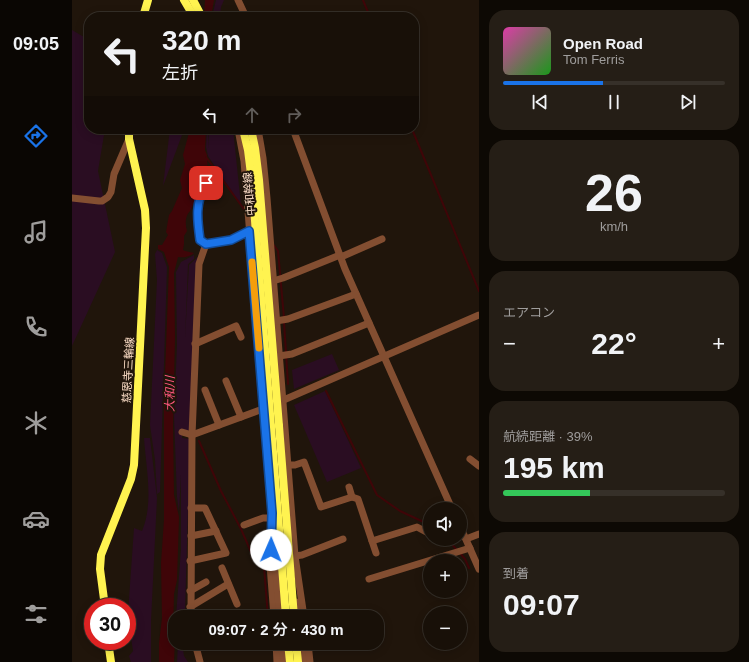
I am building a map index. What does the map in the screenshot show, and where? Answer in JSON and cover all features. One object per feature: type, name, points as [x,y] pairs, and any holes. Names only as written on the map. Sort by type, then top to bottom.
[{"type":"main road","points":[[144,12],[148,0]]},
{"type":"main road","points":[[184,0],[191,12]]},
{"type":"main road","points":[[193,0],[199,12]]},
{"type":"main road","name":"慈恩寺三輪線","points":[[103,598],[100,568],[101,555],[131,479],[138,433],[146,210],[129,134]]},
{"type":"main road","name":"中和幹線","points":[[244,134],[252,182],[293,610]]},
{"type":"main road","name":"中和幹線","points":[[252,134],[256,148],[260,180],[275,426],[275,518],[285,610]]},
{"type":"main road","points":[[109,650],[111,662]]},
{"type":"main road","points":[[289,650],[290,662]]},
{"type":"main road","points":[[297,650],[298,662]]},
{"type":"street","points":[[238,0],[244,12]]},
{"type":"street","points":[[239,134],[244,161],[264,409],[275,518],[276,568],[279,610]]},
{"type":"street","points":[[259,134],[267,197],[295,556],[303,610]]},
{"type":"street","points":[[295,134],[340,256],[449,502]]},
{"type":"street","points":[[72,198],[102,201],[108,197],[111,192],[114,174],[129,139]]},
{"type":"street","points":[[212,172],[200,194],[197,216],[200,240],[206,244],[231,240],[249,231]]},
{"type":"street","points":[[273,281],[382,239]]},
{"type":"street","points":[[190,607],[192,435],[195,344],[199,264],[206,244]]},
{"type":"street","points":[[276,321],[288,320],[356,294]]},
{"type":"street","points":[[182,432],[192,435],[264,409],[479,315]]},
{"type":"street","points":[[280,356],[292,354],[369,323]]},
{"type":"street","points":[[195,344],[236,326],[241,337]]},
{"type":"street","points":[[226,381],[241,417]]},
{"type":"street","points":[[205,390],[219,424]]},
{"type":"street","points":[[470,459],[479,466]]},
{"type":"street","points":[[288,465],[295,465],[304,462],[321,507],[352,497],[358,499],[376,553]]},
{"type":"street","points":[[349,487],[352,497]]},
{"type":"street","points":[[190,561],[226,553],[205,508],[191,508]]},
{"type":"street","points":[[244,525],[263,518],[275,518]]},
{"type":"street","points":[[273,610],[270,565],[275,518]]},
{"type":"street","points":[[372,541],[417,526],[423,530]]},
{"type":"street","points":[[191,536],[216,531]]},
{"type":"street","points":[[467,539],[479,534]]},
{"type":"street","points":[[295,556],[302,555],[344,539]]},
{"type":"street","points":[[467,541],[479,570]]},
{"type":"street","points":[[369,579],[470,548]]},
{"type":"street","points":[[222,568],[237,604]]},
{"type":"street","points":[[291,578],[298,610]]},
{"type":"street","points":[[190,591],[206,582]]},
{"type":"street","points":[[190,607],[228,584]]},
{"type":"street","points":[[197,650],[200,662]]},
{"type":"street","points":[[276,650],[277,662]]},
{"type":"street","points":[[282,650],[283,662]]},
{"type":"street","points":[[303,650],[304,662]]},
{"type":"street","points":[[309,650],[310,662]]},
{"type":"shaded area","points":[[216,0],[224,0],[220,12],[213,12]]},
{"type":"shaded area","points":[[72,30],[84,37],[84,134],[104,134],[98,171],[115,252],[72,346]]},
{"type":"shaded area","points":[[169,134],[182,134],[182,135],[163,186]]},
{"type":"shaded area","points":[[207,134],[208,134],[209,149],[209,134],[234,134],[241,205],[208,156],[206,147]]},
{"type":"shaded area","points":[[157,250],[162,253],[167,267],[160,492],[157,494],[155,460],[150,425],[157,280],[155,254]]},
{"type":"shaded area","points":[[194,255],[194,259],[188,264],[185,339],[189,265],[200,255],[190,435],[182,432],[182,438],[190,439],[185,610],[177,610],[181,549],[181,474],[179,512],[177,497],[174,417],[177,345],[176,272],[181,262]]},
{"type":"shaded area","points":[[332,354],[339,370],[294,389],[292,370]]},
{"type":"shaded area","points":[[325,391],[361,468],[327,482],[294,405]]},
{"type":"shaded area","points":[[144,438],[150,438],[157,498],[151,621],[151,662],[131,662],[129,656],[133,650],[136,650],[136,598],[129,598],[134,528],[142,531],[146,520],[148,509]]},
{"type":"shaded area","points":[[178,650],[183,650],[184,656],[188,662],[177,662]]},
{"type":"water","points":[[205,0],[214,0],[212,12],[204,12]]},
{"type":"water","name":"大和川","points":[[189,134],[206,134],[205,150],[207,155],[208,174],[187,215],[187,231],[184,236],[183,250],[194,253],[186,257],[178,257],[174,273],[174,495],[179,517],[177,580],[174,594],[174,610],[168,610],[168,650],[175,650],[174,662],[159,662],[159,643],[162,618],[161,563],[164,520],[164,401],[169,267],[164,252],[158,249],[158,245],[162,245],[168,235],[166,232],[169,215],[182,188],[180,180],[185,164],[183,155]]},
{"type":"waterway","points":[[363,0],[368,12]]},
{"type":"waterway","points":[[414,134],[479,291]]},
{"type":"waterway","points":[[206,157],[246,212]]},
{"type":"waterway","points":[[273,244],[278,251],[284,318]]},
{"type":"waterway","points":[[284,322],[288,384]]},
{"type":"waterway","points":[[326,391],[377,495],[400,511],[423,522]]},
{"type":"waterway","points":[[199,441],[221,491],[251,552],[264,566],[267,610]]},
{"type":"waterway","points":[[453,546],[457,550]]},
{"type":"waterway","points":[[460,553],[465,559],[469,568]]},
{"type":"slow traffic","points":[[252,262],[259,348]]},
{"type":"route","points":[[206,183],[200,194],[197,216],[200,240],[206,244],[231,240],[249,231],[272,513],[271,550]]}]
